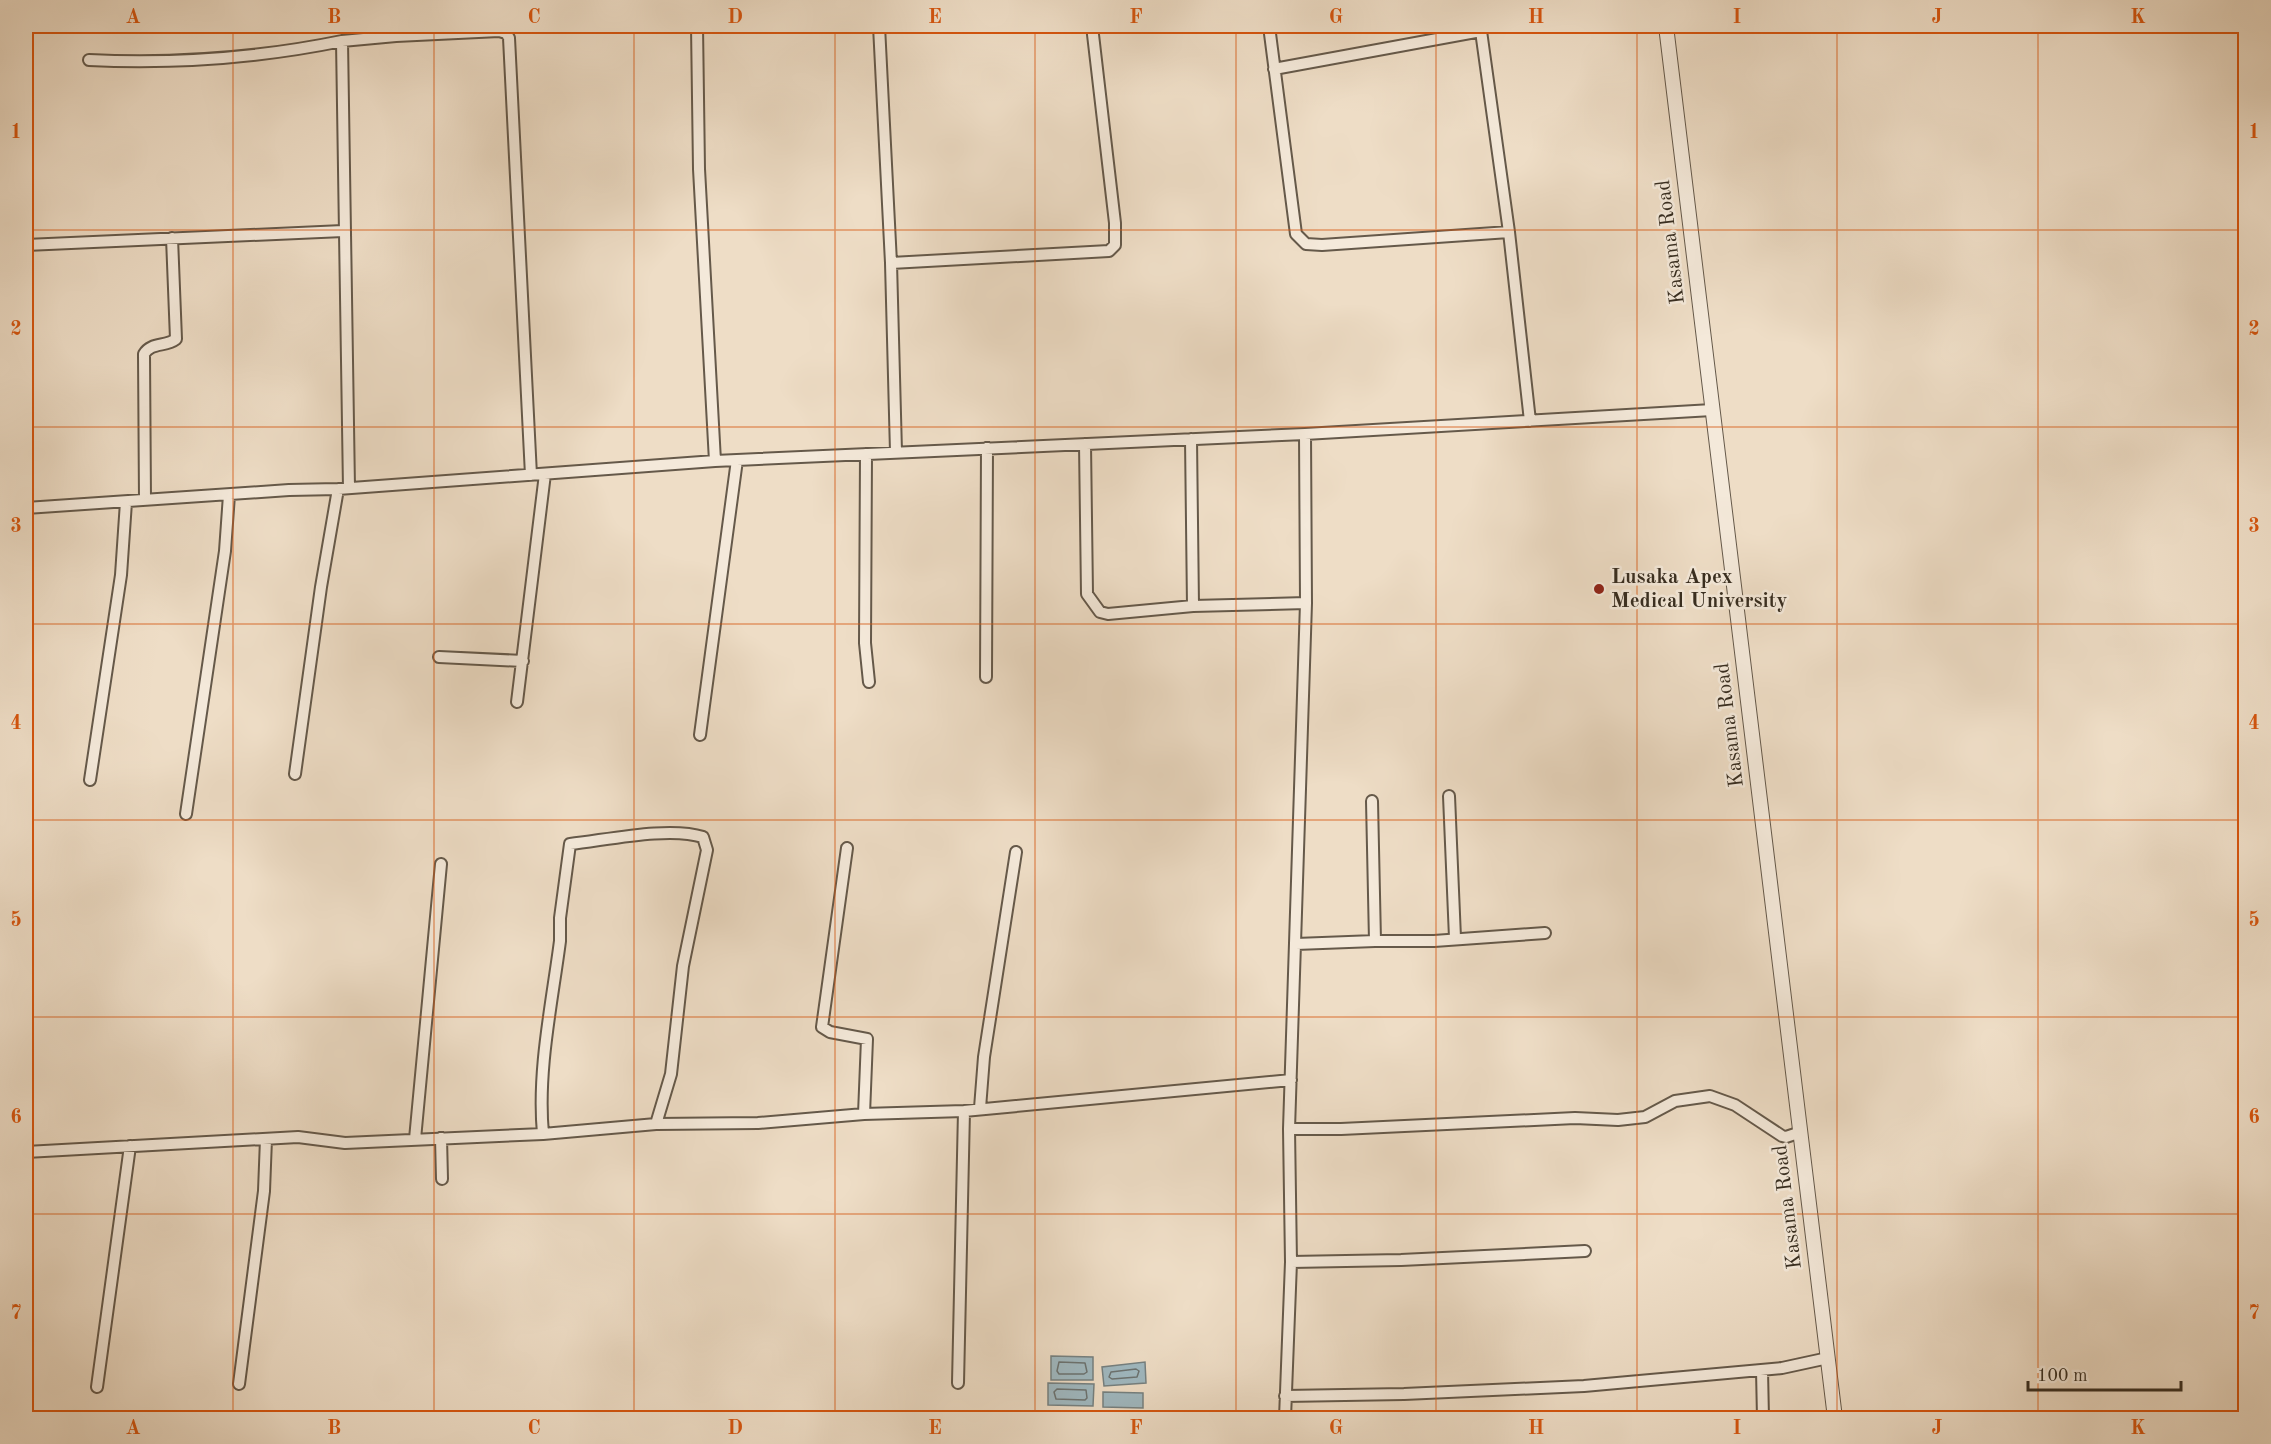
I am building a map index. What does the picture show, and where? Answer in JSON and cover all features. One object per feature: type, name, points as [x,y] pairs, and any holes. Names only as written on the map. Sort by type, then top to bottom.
[{"type":"street","points":[[697,26],[699,169],[715,461]]},
{"type":"street","points":[[879,26],[891,263],[896,452]]},
{"type":"street","points":[[891,263],[1109,251],[1115,244],[1115,223],[1092,26]]},
{"type":"street","points":[[1269,26],[1296,234],[1306,244],[1509,232]]},
{"type":"street","name":"Kasama Road","points":[[1666,26],[1835,1419]]},
{"type":"street","points":[[89,60],[131,62],[198,60],[289,51],[396,31],[500,31],[506,33],[509,38],[531,475]]},
{"type":"street","points":[[1274,69],[1481,31],[1509,232],[1530,422]]},
{"type":"street","points":[[296,774],[321,587],[344,489],[342,41]]},
{"type":"street","points":[[26,245],[343,231]]},
{"type":"street","points":[[145,500],[144,354],[152,346],[171,343],[176,339],[172,238]]},
{"type":"street","points":[[26,508],[344,489],[715,461],[1305,434],[1712,410]]},
{"type":"street","points":[[1284,1419],[1291,1262],[1289,1129],[1306,603],[1305,434]]},
{"type":"street","points":[[1191,439],[1193,606]]},
{"type":"street","points":[[1085,444],[1087,594],[1101,612],[1108,614],[1193,606],[1306,603]]},
{"type":"street","points":[[986,677],[987,448]]},
{"type":"street","points":[[866,454],[866,643],[869,682]]},
{"type":"street","points":[[700,735],[737,460]]},
{"type":"street","points":[[517,702],[545,474]]},
{"type":"street","points":[[186,814],[225,551],[228,495]]},
{"type":"street","points":[[90,780],[121,575],[126,502]]},
{"type":"street","points":[[439,657],[523,661]]},
{"type":"street","points":[[1449,796],[1455,938]]},
{"type":"street","points":[[1372,801],[1375,940]]},
{"type":"street","points":[[543,1134],[540,1108],[542,1083],[570,844],[664,833],[691,833],[703,837],[707,850],[682,966],[671,1074],[656,1124]]},
{"type":"street","points":[[847,848],[822,1027],[830,1032],[867,1039],[864,1114]]},
{"type":"street","points":[[980,1108],[984,1058],[1016,852]]},
{"type":"street","points":[[415,1139],[441,864]]},
{"type":"street","points":[[1296,944],[1375,940],[1434,941],[1545,933]]},
{"type":"street","points":[[26,1152],[298,1137],[345,1143],[543,1134],[656,1124],[759,1123],[864,1114],[964,1111],[1291,1080]]},
{"type":"street","points":[[1289,1129],[1341,1130],[1575,1119],[1618,1120],[1645,1117],[1675,1101],[1710,1096],[1735,1105],[1782,1136],[1786,1137],[1801,1131]]},
{"type":"street","points":[[958,1383],[964,1111]]},
{"type":"street","points":[[441,1138],[442,1179]]},
{"type":"street","points":[[239,1384],[264,1191],[266,1139]]},
{"type":"street","points":[[97,1387],[130,1146]]},
{"type":"street","points":[[1291,1262],[1401,1260],[1585,1251]]},
{"type":"street","points":[[1286,1396],[1404,1394],[1552,1387],[1782,1368],[1828,1358]]},
{"type":"street","points":[[1762,1370],[1763,1419]]},
{"type":"water","points":[[1051,1356],[1093,1357],[1093,1380],[1051,1380]]},
{"type":"water","points":[[1145,1362],[1146,1383],[1104,1386],[1102,1367]]},
{"type":"water","points":[[1048,1383],[1094,1384],[1093,1406],[1048,1405]]},
{"type":"water","points":[[1103,1392],[1143,1393],[1143,1408],[1103,1407]]},
{"type":"place","name":"Lusaka Apex Medical University","points":[[1599,589]]}]
